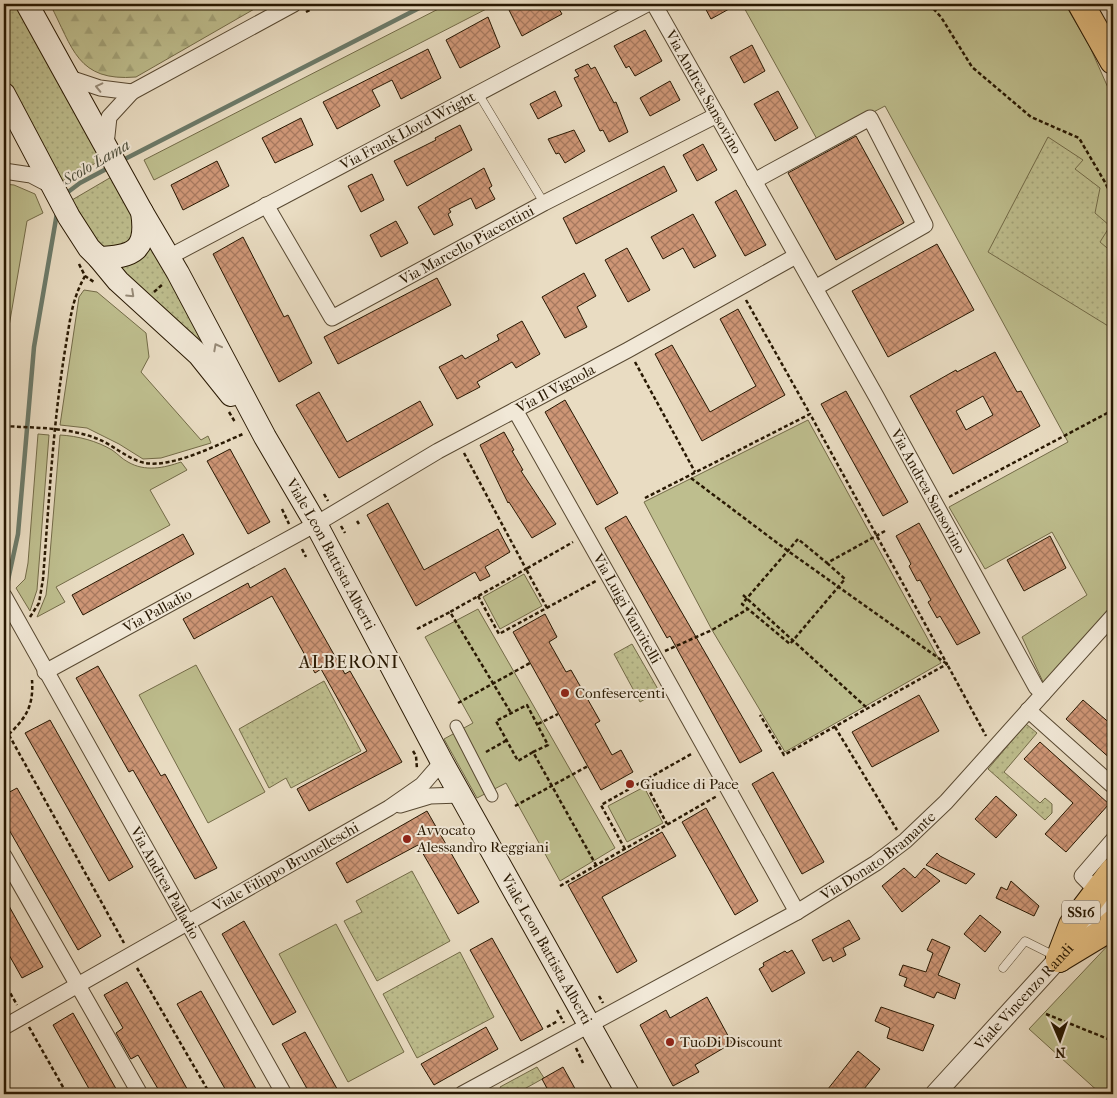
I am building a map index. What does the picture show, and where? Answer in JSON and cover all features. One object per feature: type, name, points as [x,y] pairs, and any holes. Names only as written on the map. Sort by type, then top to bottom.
[{"type":"highway","points":[[1081,4],[1113,61]]},
{"type":"highway","points":[[1096,4],[1113,35]]},
{"type":"highway","name":"SS16","points":[[1059,959],[1072,925],[1105,894],[1113,871]]},
{"type":"highway","name":"SS16","points":[[1059,959],[1102,933],[1113,923]]},
{"type":"main road","points":[[27,4],[106,145]]},
{"type":"main road","points":[[4,94],[53,186]]},
{"type":"main road","name":"Viale Leon Battista Alberti","points":[[106,145],[123,179],[169,257],[265,436],[316,524],[442,762],[628,1094]]},
{"type":"main road","name":"Viale Leon Battista Alberti","points":[[53,186],[69,217],[89,248],[118,282],[199,355],[265,436]]},
{"type":"main road","points":[[99,258],[130,254],[142,243],[145,230],[142,212]]},
{"type":"street","points":[[106,145],[109,117],[132,92],[294,4]]},
{"type":"street","name":"Via Frank Lloyd Wright","points":[[169,257],[647,4]]},
{"type":"street","name":"Via Andrea Sansovino","points":[[654,4],[876,396],[934,505],[1036,687],[1043,694]]},
{"type":"street","points":[[67,77],[100,88],[132,92]]},
{"type":"street","name":"Via Marcello Piacentini","points":[[266,205],[332,318],[544,202],[717,115]]},
{"type":"street","points":[[754,180],[870,118],[925,225],[814,288]]},
{"type":"street","points":[[4,171],[31,175],[53,186]]},
{"type":"street","name":"Via Il Vignola","points":[[316,524],[438,451],[628,350],[739,286],[796,256]]},
{"type":"street","name":"Via Luigi Vanvitelli","points":[[515,410],[635,624],[656,657],[797,912]]},
{"type":"street","name":"Via Palladio","points":[[42,667],[316,524]]},
{"type":"street","points":[[4,596],[42,667]]},
{"type":"street","name":"Via Donato Bramante","points":[[462,1094],[797,912],[905,842],[946,802],[1113,616]]},
{"type":"street","name":"Via Andrea Palladio","points":[[42,667],[284,1094]]},
{"type":"street","points":[[1028,710],[1113,786]]},
{"type":"street","points":[[456,726],[492,796]]},
{"type":"street","name":"Viale Filippo Brunelleschi","points":[[4,1027],[389,808],[422,785],[442,762]]},
{"type":"street","name":"Viale Filippo Brunelleschi","points":[[389,808],[430,796],[462,795]]},
{"type":"street","points":[[1105,894],[1082,876],[1113,840]]},
{"type":"street","points":[[4,856],[140,1094]]},
{"type":"street","name":"Viale Vincenzo Randi","points":[[935,1094],[1059,959]]},
{"type":"lane","points":[[478,93],[544,202]]},
{"type":"lane","points":[[1003,968],[1025,941],[1059,959]]},
{"type":"path","points":[[929,4],[941,17],[972,67],[1031,118],[1079,138],[1106,184],[1113,202]]},
{"type":"path","points":[[19,624],[34,614],[39,602],[43,579],[54,430],[75,293],[85,276]]},
{"type":"path","points":[[739,286],[989,740]]},
{"type":"path","points":[[628,350],[695,472]]},
{"type":"path","points":[[934,505],[1113,410]]},
{"type":"path","points":[[645,498],[810,414]]},
{"type":"path","points":[[4,426],[75,431],[99,439],[144,463],[160,463],[194,454],[243,434]]},
{"type":"path","points":[[463,452],[547,608]]},
{"type":"path","points":[[691,478],[788,551],[947,664]]},
{"type":"path","points":[[826,563],[885,531]]},
{"type":"path","points":[[798,539],[826,563],[845,579],[790,644],[742,604],[798,539]]},
{"type":"path","points":[[417,629],[577,540]]},
{"type":"path","points":[[478,596],[499,634],[598,580]]},
{"type":"path","points":[[743,595],[867,708]]},
{"type":"path","points":[[656,657],[712,630],[748,609]]},
{"type":"path","points":[[450,612],[511,713]]},
{"type":"path","points":[[458,702],[530,663]]},
{"type":"path","points":[[760,715],[784,755],[947,664]]},
{"type":"path","points":[[4,739],[23,721],[28,710],[33,690],[29,669],[42,667]]},
{"type":"path","points":[[527,705],[538,724],[548,744],[518,761],[496,721],[527,705]]},
{"type":"path","points":[[538,724],[558,714]]},
{"type":"path","points":[[835,727],[905,842]]},
{"type":"path","points":[[9,734],[130,955],[210,1094]]},
{"type":"path","points":[[486,752],[507,740]]},
{"type":"path","points":[[413,751],[416,756],[417,769],[414,774]]},
{"type":"path","points":[[533,752],[596,865]]},
{"type":"path","points":[[625,849],[601,805],[694,752]]},
{"type":"path","points":[[516,806],[588,766]]},
{"type":"path","points":[[644,781],[667,824]]},
{"type":"path","points":[[560,886],[718,796]]},
{"type":"path","points":[[4,982],[67,1094]]},
{"type":"path","points":[[1046,1014],[1113,1041]]},
{"type":"path","points":[[547,1027],[558,1021]]},
{"type":"green space","points":[[4,4],[17,5],[103,159],[61,182],[4,77]]},
{"type":"green space","points":[[50,4],[263,4],[136,77],[116,77],[101,74],[89,68],[80,59],[72,48]]},
{"type":"green space","points":[[448,4],[496,4],[154,180],[144,160]]},
{"type":"green space","points":[[742,4],[1065,4],[1090,47],[1113,99],[1113,606],[1044,684],[1022,637],[1087,595],[1052,532],[985,569],[949,507],[1068,442],[885,106],[818,141]]},
{"type":"green space","points":[[1048,137],[1083,160],[1075,169],[1100,188],[1095,213],[1110,226],[1100,242],[1113,253],[1113,329],[988,252]]},
{"type":"green space","points":[[113,176],[137,220],[128,247],[102,249],[72,200]]},
{"type":"green space","points":[[4,184],[14,185],[35,194],[43,213],[27,221],[6,344],[4,314]]},
{"type":"green space","points":[[150,244],[207,348],[112,269],[134,261]]},
{"type":"green space","points":[[84,290],[97,292],[146,333],[149,357],[141,372],[201,440],[208,436],[211,443],[161,458],[143,459],[87,428],[60,425],[79,297]]},
{"type":"green space","points":[[808,420],[941,663],[785,752],[712,630],[644,502]]},
{"type":"green space","points":[[38,434],[49,435],[37,590],[30,611],[16,588],[25,579],[28,563]]},
{"type":"green space","points":[[60,435],[100,444],[112,450],[126,461],[141,467],[161,467],[181,462],[187,470],[150,490],[170,525],[56,587],[65,602],[37,617],[46,595]]},
{"type":"green space","points":[[524,574],[542,606],[500,629],[483,597]]},
{"type":"green space","points":[[478,609],[615,848],[560,881],[506,783],[477,798],[444,739],[473,723],[425,637]]},
{"type":"green space","points":[[632,644],[659,691],[640,702],[614,654]]},
{"type":"green space","points":[[196,665],[265,792],[208,823],[139,695]]},
{"type":"green space","points":[[324,681],[361,751],[291,788],[286,778],[269,788],[239,729]]},
{"type":"green space","points":[[1026,724],[1037,733],[1004,772],[1040,803],[1045,798],[1052,804],[1052,813],[1045,820],[988,769]]},
{"type":"green space","points":[[644,787],[663,823],[627,842],[608,806]]},
{"type":"green space","points":[[412,871],[450,941],[377,981],[344,921],[362,912],[356,901]]},
{"type":"green space","points":[[336,924],[404,1052],[348,1082],[279,954]]},
{"type":"green space","points":[[1113,940],[1113,1094],[1101,1094],[1029,1029]]},
{"type":"green space","points":[[460,952],[494,1017],[417,1058],[383,994]]},
{"type":"green space","points":[[537,1067],[544,1078],[519,1092],[503,1093],[500,1087]]},
{"type":"building","points":[[515,4],[556,4],[562,14],[522,36],[508,8]]},
{"type":"building","points":[[703,4],[738,4],[711,19]]},
{"type":"building","points":[[488,17],[500,47],[460,68],[446,40]]},
{"type":"building","points":[[645,30],[662,61],[635,76],[629,66],[626,68],[614,46]]},
{"type":"building","points":[[752,45],[765,71],[744,83],[730,57]]},
{"type":"building","points":[[428,49],[441,78],[401,99],[392,80],[372,90],[380,106],[337,129],[323,102]]},
{"type":"building","points":[[588,64],[591,69],[595,67],[614,103],[616,102],[628,132],[609,142],[603,130],[600,131],[574,78],[579,76],[575,70]]},
{"type":"building","points":[[670,81],[680,100],[650,116],[640,98]]},
{"type":"building","points":[[555,91],[562,106],[538,119],[530,104]]},
{"type":"building","points":[[778,91],[798,128],[775,141],[754,104]]},
{"type":"building","points":[[301,118],[313,145],[275,163],[262,138]]},
{"type":"building","points":[[460,125],[472,150],[407,186],[394,161],[436,140],[435,138]]},
{"type":"building","points":[[574,130],[585,151],[565,163],[559,153],[556,154],[548,139]]},
{"type":"building","points":[[856,136],[904,223],[836,260],[788,173]]},
{"type":"building","points":[[703,144],[717,170],[697,181],[683,155]]},
{"type":"building","points":[[217,161],[229,186],[183,210],[171,185]]},
{"type":"building","points":[[664,166],[677,191],[576,244],[563,218]]},
{"type":"building","points":[[484,168],[492,186],[489,188],[495,199],[476,209],[471,198],[449,209],[451,212],[448,214],[453,225],[434,235],[418,207]]},
{"type":"building","points":[[372,174],[384,200],[361,212],[348,186]]},
{"type":"building","points":[[736,190],[766,245],[745,256],[715,202]]},
{"type":"building","points":[[693,214],[716,256],[694,268],[683,248],[663,259],[651,237]]},
{"type":"building","points":[[396,221],[408,243],[381,257],[370,235]]},
{"type":"building","points":[[243,237],[284,317],[288,315],[312,363],[279,382],[213,254]]},
{"type":"building","points":[[937,244],[974,310],[888,357],[852,291]]},
{"type":"building","points":[[627,248],[650,290],[628,302],[605,260]]},
{"type":"building","points":[[584,273],[596,296],[577,307],[587,327],[565,338],[542,297]]},
{"type":"building","points":[[437,278],[451,305],[338,364],[324,337]]},
{"type":"building","points":[[738,309],[785,395],[702,441],[655,354],[672,345],[710,412],[756,386],[720,319]]},
{"type":"building","points":[[522,321],[540,354],[516,368],[512,362],[477,382],[480,387],[457,399],[439,367],[462,355],[465,359],[499,340],[497,335]]},
{"type":"building","points":[[995,352],[1017,392],[1021,391],[1040,426],[953,474],[910,396],[956,370],[957,372]],"holes":[[[983,396],[993,415],[966,430],[956,411]]]},
{"type":"building","points":[[846,391],[908,502],[883,516],[821,404]]},
{"type":"building","points":[[319,392],[347,442],[420,401],[433,425],[339,478],[296,405]]},
{"type":"building","points":[[565,400],[618,493],[597,505],[545,412]]},
{"type":"building","points":[[504,432],[523,470],[521,471],[556,524],[532,538],[508,503],[480,445]]},
{"type":"building","points":[[230,449],[270,522],[248,534],[207,461]]},
{"type":"building","points":[[388,503],[424,570],[498,529],[510,552],[485,567],[490,576],[480,581],[475,572],[416,606],[367,515]]},
{"type":"building","points":[[626,516],[762,751],[740,763],[670,636],[667,638],[605,528]]},
{"type":"building","points":[[919,523],[980,633],[957,645],[940,616],[937,618],[928,602],[931,600],[920,580],[917,581],[909,566],[911,564],[896,536]]},
{"type":"building","points":[[183,534],[194,554],[83,615],[72,595]]},
{"type":"building","points":[[1050,536],[1066,568],[1024,591],[1007,560]]},
{"type":"building","points":[[285,568],[345,674],[350,671],[402,762],[309,811],[297,789],[367,751],[321,669],[315,673],[272,596],[194,639],[183,619],[248,583],[250,588]]},
{"type":"building","name":"Confesercenti","points":[[545,614],[557,637],[549,642],[566,672],[571,670],[600,721],[595,724],[612,755],[621,750],[633,772],[601,790],[513,632]]},
{"type":"building","points":[[98,666],[161,776],[165,774],[217,868],[195,879],[133,770],[129,772],[76,678]]},
{"type":"building","points":[[919,695],[939,731],[872,767],[852,732]]},
{"type":"building","points":[[1083,700],[1113,726],[1113,761],[1066,719]]},
{"type":"building","points":[[50,720],[133,867],[109,881],[25,733]]},
{"type":"building","points":[[1040,742],[1109,804],[1066,852],[1045,834],[1073,803],[1024,759]]},
{"type":"building","points":[[773,772],[824,862],[802,874],[752,784]]},
{"type":"building","points":[[17,788],[101,936],[78,950],[4,821],[4,795]]},
{"type":"building","points":[[996,796],[1017,815],[996,838],[975,819]]},
{"type":"building","points":[[706,808],[758,901],[735,915],[682,822]]},
{"type":"building","points":[[427,811],[479,902],[458,914],[418,845],[347,883],[336,863]]},
{"type":"building","points":[[662,832],[676,856],[602,897],[637,961],[617,973],[568,885]]},
{"type":"building","points":[[937,853],[975,874],[966,884],[926,865]]},
{"type":"building","points":[[904,868],[915,878],[924,868],[940,881],[902,912],[882,886]]},
{"type":"building","points":[[1011,881],[1039,906],[1034,916],[996,898],[1001,887],[1007,890]]},
{"type":"building","points":[[4,897],[43,967],[22,978],[4,946]]},
{"type":"building","points":[[980,915],[1001,932],[985,952],[964,934]]},
{"type":"building","points":[[849,920],[860,939],[843,948],[846,955],[833,962],[831,957],[823,961],[812,940]]},
{"type":"building","points":[[244,921],[296,1012],[273,1025],[222,934]]},
{"type":"building","points":[[492,938],[543,1029],[521,1041],[470,950]]},
{"type":"building","points":[[932,939],[950,947],[938,975],[960,984],[955,999],[937,992],[934,998],[904,986],[907,978],[899,975],[903,965],[926,972],[933,953],[927,950]]},
{"type":"building","points":[[792,950],[805,973],[772,992],[759,969],[764,966],[763,963],[785,951],[787,953]]},
{"type":"building","points":[[127,982],[190,1094],[161,1094],[138,1055],[131,1059],[116,1033],[123,1028],[104,995]]},
{"type":"building","points":[[201,991],[259,1094],[228,1094],[177,1004]]},
{"type":"building","points":[[707,997],[732,1043],[695,1065],[699,1072],[673,1086],[640,1025],[666,1010],[670,1018]]},
{"type":"building","points":[[881,1007],[934,1025],[923,1051],[887,1038],[890,1028],[875,1021]]},
{"type":"building","points":[[73,1013],[119,1094],[92,1094],[53,1025]]},
{"type":"building","points":[[486,1027],[498,1049],[434,1085],[421,1064]]},
{"type":"building","points":[[305,1032],[340,1094],[310,1094],[282,1044]]},
{"type":"building","points":[[858,1051],[880,1069],[860,1094],[824,1094]]},
{"type":"building","points":[[563,1067],[578,1094],[550,1094],[542,1079]]},
{"type":"waterway","name":"Scolo Lama","points":[[121,161],[427,4]]},
{"type":"waterway","name":"Scolo Lama","points":[[64,195],[80,183],[110,167]]},
{"type":"waterway","name":"Scolo Lama","points":[[5,594],[18,534],[34,347],[57,213]]},
{"type":"place","name":"Confesercenti","points":[[565,693]]},
{"type":"place","name":"Giudice di Pace","points":[[630,784]]},
{"type":"place","name":"Avvocato Alessandro Reggiani","points":[[407,839]]},
{"type":"place","name":"TuoDi Discount","points":[[670,1042]]},
{"type":"district","name":"ALBERONI","points":[[349,662]]}]
